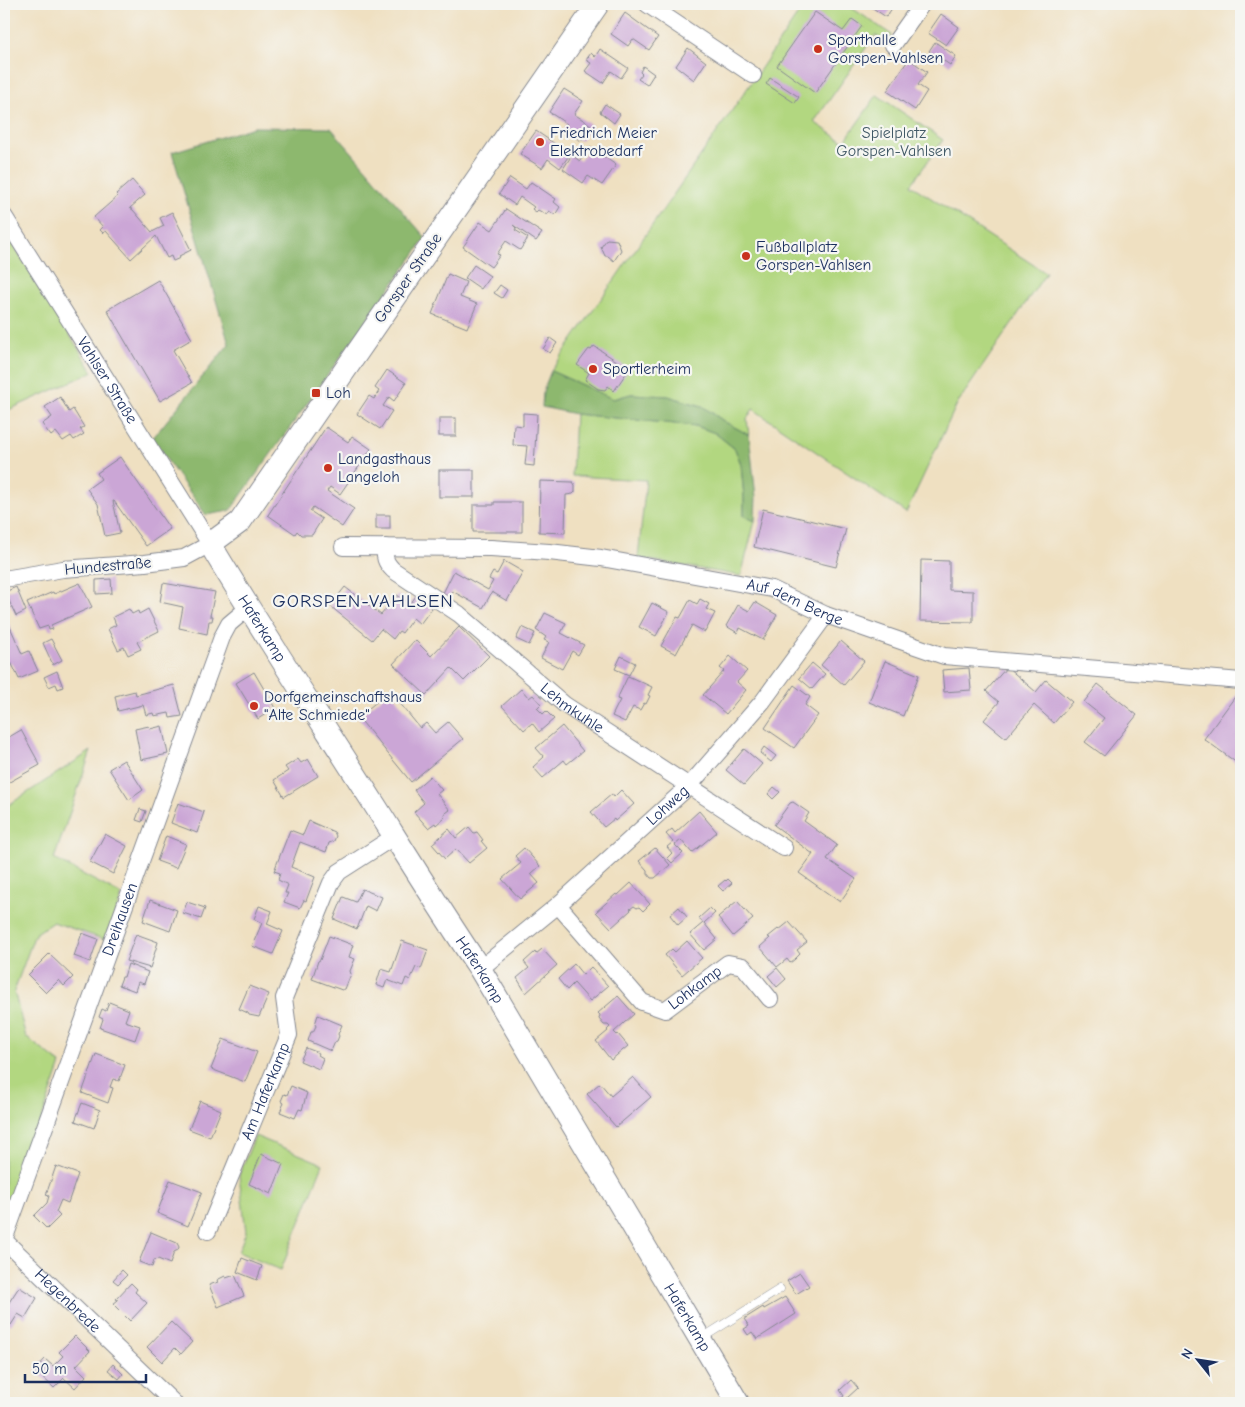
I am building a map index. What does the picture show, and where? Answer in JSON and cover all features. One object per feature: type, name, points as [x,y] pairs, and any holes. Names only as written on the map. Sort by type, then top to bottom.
[{"type":"street","name":"Gorsper Straße","points":[[210,544],[240,522],[598,4]]},
{"type":"street","points":[[647,4],[753,75]]},
{"type":"street","points":[[893,45],[922,4]]},
{"type":"street","name":"Vahlser Straße","points":[[4,216],[210,544]]},
{"type":"street","name":"Hundestraße","points":[[4,579],[63,570],[145,564],[184,558],[210,544]]},
{"type":"street","name":"Haferkamp","points":[[210,544],[248,608],[395,836],[447,921],[480,969],[738,1403]]},
{"type":"street","name":"Auf dem Berge","points":[[342,547],[491,548],[601,558],[772,589],[826,615],[944,656],[1241,682]]},
{"type":"street","name":"Lehmkuhle","points":[[385,547],[384,557],[393,570],[459,614],[565,705],[784,848]]},
{"type":"street","name":"Dreihausen","points":[[4,1240],[222,636],[229,624],[248,608]]},
{"type":"street","name":"Lohweg","points":[[480,969],[558,905],[689,786],[763,701],[826,615]]},
{"type":"street","name":"Am Haferkamp","points":[[208,1231],[289,1035],[284,998],[331,884],[339,872],[395,836]]},
{"type":"street","name":"Lohkamp","points":[[558,905],[642,1002],[665,1010],[728,963],[744,966],[770,999]]},
{"type":"street","name":"Hegenbrede","points":[[4,1240],[174,1403]]},
{"type":"lane","points":[[700,1339],[780,1289]]},
{"type":"green space","name":"Spielplatz Gorspen-Vahlsen","points":[[805,4],[846,4],[892,35],[887,43],[875,35],[814,122],[844,142],[877,95],[943,140],[911,185],[1046,273],[957,404],[906,513],[753,409],[747,419],[749,435],[725,422],[702,406],[668,396],[631,394],[613,399],[551,371]]},
{"type":"green space","points":[[254,127],[331,128],[426,238],[230,511],[206,515],[152,439],[229,344],[172,152]]},
{"type":"green space","points":[[4,230],[93,372],[4,412]]},
{"type":"green space","points":[[551,371],[613,399],[631,394],[668,396],[702,406],[725,422],[749,435],[756,497],[755,521],[744,516],[741,464],[735,449],[715,433],[696,426],[575,414],[542,407],[543,391]]},
{"type":"green space","points":[[575,414],[696,426],[715,433],[735,449],[741,464],[744,516],[755,521],[741,576],[638,558],[646,480],[572,476]]},
{"type":"green space","points":[[91,751],[54,859],[122,895],[106,940],[53,922],[35,934],[14,991],[26,1037],[61,1064],[4,1225],[4,808]]},
{"type":"green space","points":[[255,1136],[323,1164],[281,1270],[238,1252],[246,1232],[239,1175]]},
{"type":"building","points":[[867,4],[895,4],[886,17]]},
{"type":"building","name":"Sporthalle Gorspen-Vahlsen","points":[[815,12],[843,31],[852,19],[862,26],[815,93],[777,66]]},
{"type":"building","points":[[625,13],[658,37],[649,50],[633,39],[628,46],[611,34]]},
{"type":"building","points":[[941,14],[959,27],[946,45],[928,33]]},
{"type":"building","points":[[935,42],[956,56],[950,65],[929,51]]},
{"type":"building","points":[[688,48],[706,62],[694,80],[676,66]]},
{"type":"building","points":[[600,49],[628,68],[621,78],[611,71],[603,83],[585,71],[591,63],[586,60],[591,53],[595,57]]},
{"type":"building","points":[[909,59],[927,72],[918,85],[927,91],[915,110],[887,91]]},
{"type":"building","points":[[643,66],[654,74],[647,85],[638,79],[642,74],[640,72]]},
{"type":"building","points":[[770,78],[799,97],[795,103],[766,84]]},
{"type":"building","points":[[564,89],[583,101],[574,114],[591,125],[581,141],[563,130],[567,124],[549,112]]},
{"type":"building","points":[[605,104],[620,114],[614,123],[600,112]]},
{"type":"building","points":[[536,131],[580,161],[590,147],[616,165],[602,185],[588,176],[583,183],[563,169],[570,158],[568,157],[560,168],[548,159],[542,168],[520,154]]},
{"type":"building","points":[[510,178],[526,189],[531,182],[556,199],[554,202],[560,207],[555,215],[549,211],[547,215],[538,210],[536,212],[532,209],[534,207],[520,197],[515,205],[499,194]]},
{"type":"building","points":[[132,180],[145,195],[130,208],[152,232],[164,226],[160,218],[172,212],[191,250],[179,256],[180,258],[173,261],[171,256],[167,258],[156,236],[131,259],[106,231],[103,233],[100,230],[103,227],[94,217],[118,196],[116,194]]},
{"type":"building","points":[[506,209],[542,233],[536,241],[513,225],[516,228],[515,230],[528,238],[520,250],[506,241],[497,254],[500,255],[491,267],[463,247],[480,222],[492,230]]},
{"type":"building","points":[[607,239],[617,240],[621,250],[614,261],[605,256],[601,247]]},
{"type":"building","points":[[474,265],[490,276],[481,289],[465,278]]},
{"type":"building","points":[[448,274],[466,282],[460,297],[477,304],[467,328],[432,314]]},
{"type":"building","points":[[158,280],[192,339],[173,350],[192,383],[160,401],[107,310]]},
{"type":"building","points":[[500,285],[507,290],[502,298],[494,293]]},
{"type":"building","points":[[550,338],[557,343],[550,353],[543,349]]},
{"type":"building","points":[[594,346],[629,369],[614,391],[608,386],[605,390],[598,389],[585,380],[589,373],[577,365],[589,349],[591,350]]},
{"type":"building","points":[[387,370],[406,383],[394,401],[389,397],[383,406],[392,411],[380,429],[357,414],[369,396],[374,399],[379,391],[375,388]]},
{"type":"building","points":[[60,397],[69,412],[73,409],[84,427],[80,429],[84,434],[74,440],[71,436],[63,441],[56,432],[51,436],[42,424],[52,417],[45,407]]},
{"type":"building","points":[[523,413],[537,414],[534,466],[525,465],[527,446],[513,445],[514,425],[523,426]]},
{"type":"building","points":[[439,418],[456,418],[456,436],[439,436]]},
{"type":"building","name":"Landgasthaus Langeloh","points":[[326,427],[348,442],[352,436],[371,449],[340,494],[330,487],[327,491],[354,509],[342,527],[313,507],[310,511],[322,519],[312,535],[301,535],[297,531],[295,534],[268,515]]},
{"type":"building","points":[[120,457],[170,529],[146,546],[114,501],[120,533],[105,536],[98,504],[87,489],[101,479],[97,473]]},
{"type":"building","points":[[439,470],[474,470],[474,497],[439,497]]},
{"type":"building","points":[[540,481],[573,482],[575,485],[575,492],[566,495],[565,533],[539,532]]},
{"type":"building","points":[[494,502],[522,502],[522,532],[473,532],[473,505],[494,505]]},
{"type":"building","points":[[763,509],[846,529],[836,567],[754,547]]},
{"type":"building","points":[[376,515],[390,515],[390,529],[376,529]]},
{"type":"building","points":[[921,560],[949,561],[949,590],[973,591],[973,622],[920,621]]},
{"type":"building","points":[[504,561],[523,572],[507,601],[492,592],[483,608],[452,591],[449,598],[442,595],[454,571],[488,590],[493,581],[489,579],[493,572],[497,574]]},
{"type":"building","points":[[111,579],[112,593],[96,594],[96,580]]},
{"type":"building","points":[[80,583],[92,607],[51,625],[53,629],[49,630],[48,626],[39,629],[27,603]]},
{"type":"building","points":[[163,583],[215,592],[210,616],[213,616],[212,621],[209,621],[207,634],[179,628],[183,607],[160,602]]},
{"type":"building","points":[[16,587],[26,611],[16,616],[5,592]]},
{"type":"building","points":[[345,587],[381,615],[397,595],[410,604],[416,596],[432,608],[420,624],[413,618],[402,633],[399,631],[393,639],[381,629],[372,640],[330,606]]},
{"type":"building","points":[[700,599],[709,604],[706,609],[715,613],[705,632],[692,625],[676,654],[661,646],[677,617],[680,618],[690,600],[697,604]]},
{"type":"building","points":[[755,602],[777,615],[763,640],[740,628],[738,633],[726,626],[738,605],[749,611]]},
{"type":"building","points":[[652,603],[669,612],[656,636],[639,627]]},
{"type":"building","points":[[129,609],[132,614],[138,611],[139,614],[148,609],[159,631],[137,642],[141,649],[128,655],[124,647],[118,650],[108,629],[116,625],[113,617]]},
{"type":"building","points":[[4,613],[22,654],[29,651],[38,671],[19,679],[11,662],[4,666]]},
{"type":"building","points":[[545,613],[566,623],[561,633],[584,645],[578,655],[572,651],[562,669],[541,658],[549,642],[544,640],[546,637],[536,630]]},
{"type":"building","points":[[459,627],[489,656],[464,681],[451,668],[426,695],[393,664],[415,640],[431,656]]},
{"type":"building","points":[[522,627],[535,633],[529,645],[516,639]]},
{"type":"building","points":[[51,639],[62,660],[53,665],[43,643]]},
{"type":"building","points":[[841,641],[864,661],[844,685],[821,665]]},
{"type":"building","points":[[621,656],[635,663],[629,675],[615,669]]},
{"type":"building","points":[[730,656],[747,671],[737,682],[746,690],[726,714],[703,695],[724,671],[720,668]]},
{"type":"building","points":[[885,661],[919,675],[903,716],[869,702]]},
{"type":"building","points":[[812,663],[825,674],[812,689],[799,678]]},
{"type":"building","points":[[1007,667],[1036,692],[1046,680],[1072,702],[1054,723],[1034,705],[1006,738],[984,720],[999,702],[986,691]]},
{"type":"building","points":[[969,668],[971,690],[944,692],[942,670]]},
{"type":"building","points":[[57,671],[63,687],[58,689],[56,684],[49,687],[44,677]]},
{"type":"building","points":[[254,672],[275,708],[258,719],[236,683]]},
{"type":"building","points":[[628,676],[652,687],[646,704],[644,703],[640,710],[633,707],[625,722],[612,716],[620,700],[617,699]]},
{"type":"building","points":[[1098,684],[1137,715],[1104,756],[1085,742],[1104,718],[1084,702]]},
{"type":"building","points":[[174,685],[182,716],[170,718],[169,713],[154,716],[153,713],[146,715],[143,705],[118,711],[115,696],[135,691],[136,695]]},
{"type":"building","points":[[794,685],[810,697],[805,705],[818,715],[794,748],[765,728]]},
{"type":"building","points":[[521,689],[529,698],[533,695],[541,704],[537,708],[543,714],[546,711],[554,719],[539,732],[532,723],[524,730],[502,706]]},
{"type":"building","points":[[390,691],[420,728],[426,723],[435,733],[448,722],[463,739],[411,782],[358,717]]},
{"type":"building","points":[[1237,694],[1241,697],[1241,766],[1204,739]]},
{"type":"building","points":[[149,726],[150,729],[162,726],[168,754],[141,760],[135,729]]},
{"type":"building","points":[[562,726],[583,751],[567,764],[564,760],[543,778],[533,767],[544,757],[536,748]]},
{"type":"building","points":[[21,730],[40,765],[4,785],[4,740]]},
{"type":"building","points":[[764,747],[776,756],[771,762],[760,753]]},
{"type":"building","points":[[744,749],[762,764],[744,785],[726,770]]},
{"type":"building","points":[[298,759],[301,763],[308,759],[318,776],[284,797],[274,780],[288,771],[285,767]]},
{"type":"building","points":[[124,760],[143,790],[129,800],[109,769]]},
{"type":"building","points":[[430,776],[442,790],[437,794],[450,810],[443,815],[445,817],[436,825],[435,823],[428,828],[414,812],[424,803],[414,790]]},
{"type":"building","points":[[774,787],[780,792],[773,799],[768,794]]},
{"type":"building","points":[[621,790],[634,804],[615,821],[614,819],[604,827],[591,812],[612,794],[614,797]]},
{"type":"building","points":[[793,802],[809,813],[804,821],[837,845],[827,859],[856,879],[840,902],[799,873],[813,854],[774,825],[790,803]]},
{"type":"building","points":[[178,803],[204,812],[197,833],[171,823]]},
{"type":"building","points":[[140,809],[146,811],[142,822],[136,820]]},
{"type":"building","points":[[699,811],[717,832],[692,853],[681,840],[675,845],[683,853],[672,863],[667,858],[672,853],[667,847],[673,842],[666,834],[672,829],[675,833]]},
{"type":"building","points":[[309,821],[334,832],[336,836],[334,841],[329,843],[326,852],[300,842],[291,867],[315,877],[306,901],[304,900],[300,908],[284,902],[288,893],[285,893],[288,885],[278,880],[280,873],[274,871],[290,830],[303,835]]},
{"type":"building","points":[[469,827],[474,833],[477,832],[487,848],[469,863],[456,849],[445,859],[432,844],[449,829],[456,838]]},
{"type":"building","points":[[105,834],[127,846],[113,874],[90,862]]},
{"type":"building","points":[[166,836],[186,844],[176,868],[157,861]]},
{"type":"building","points":[[524,848],[540,866],[531,874],[539,883],[520,899],[502,879],[521,863],[515,856]]},
{"type":"building","points":[[655,848],[670,865],[655,878],[651,878],[639,861]]},
{"type":"building","points":[[728,879],[732,883],[723,891],[718,886]]},
{"type":"building","points":[[631,883],[650,904],[643,911],[639,907],[634,906],[611,928],[596,912]]},
{"type":"building","points":[[362,889],[382,897],[376,911],[366,906],[357,929],[334,919],[343,897],[356,902]]},
{"type":"building","points":[[150,900],[177,910],[170,931],[143,921]]},
{"type":"building","points":[[737,901],[753,919],[733,936],[718,917]]},
{"type":"building","points":[[187,902],[205,908],[201,919],[183,913]]},
{"type":"building","points":[[259,906],[272,911],[267,924],[283,931],[273,954],[252,946],[262,923],[254,919]]},
{"type":"building","points":[[679,907],[687,917],[678,925],[670,915]]},
{"type":"building","points":[[710,908],[715,913],[704,923],[717,939],[704,950],[690,934],[703,923],[699,918]]},
{"type":"building","points":[[789,922],[807,942],[797,950],[800,954],[795,959],[790,963],[787,959],[777,967],[760,947],[770,938],[768,937]]},
{"type":"building","points":[[82,933],[98,939],[90,962],[74,956]]},
{"type":"building","points":[[136,934],[158,942],[150,968],[126,961]]},
{"type":"building","points":[[329,936],[353,945],[349,957],[355,959],[345,989],[342,990],[312,979]]},
{"type":"building","points":[[402,941],[428,950],[421,969],[416,967],[410,980],[406,978],[403,986],[387,980],[384,988],[376,985],[381,969],[391,972]]},
{"type":"building","points":[[687,941],[702,958],[682,975],[665,955],[672,949],[675,952]]},
{"type":"building","points":[[542,949],[557,965],[526,993],[517,978],[529,968],[524,962],[535,952],[536,954]]},
{"type":"building","points":[[49,954],[73,977],[64,986],[59,980],[46,993],[28,975]]},
{"type":"building","points":[[128,964],[148,972],[144,984],[138,982],[135,991],[119,985]]},
{"type":"building","points":[[574,964],[583,975],[591,967],[608,986],[590,1001],[574,983],[567,990],[558,979]]},
{"type":"building","points":[[777,968],[786,979],[777,987],[768,976]]},
{"type":"building","points":[[249,986],[269,994],[259,1017],[249,1015],[239,1009]]},
{"type":"building","points":[[618,996],[634,1014],[614,1032],[628,1046],[611,1060],[596,1041],[610,1027],[604,1025],[599,1019],[600,1015],[598,1013]]},
{"type":"building","points":[[109,1002],[129,1010],[125,1021],[140,1026],[135,1040],[100,1028],[103,1019],[99,1017],[102,1009],[106,1011]]},
{"type":"building","points":[[318,1015],[342,1025],[337,1041],[331,1051],[308,1041],[311,1032],[313,1032],[316,1026]]},
{"type":"building","points":[[223,1039],[257,1052],[245,1082],[211,1069]]},
{"type":"building","points":[[306,1048],[319,1053],[318,1055],[323,1058],[319,1069],[300,1061]]},
{"type":"building","points":[[96,1054],[125,1065],[119,1081],[113,1079],[110,1087],[113,1088],[108,1103],[82,1093]]},
{"type":"building","points":[[633,1077],[651,1097],[616,1127],[587,1094],[600,1083],[611,1096]]},
{"type":"building","points":[[291,1086],[307,1093],[302,1110],[299,1109],[295,1118],[280,1112],[284,1103],[281,1101],[284,1094],[287,1095]]},
{"type":"building","points":[[200,1101],[221,1110],[210,1137],[189,1129]]},
{"type":"building","points":[[82,1103],[100,1110],[94,1128],[75,1121]]},
{"type":"building","points":[[261,1154],[283,1164],[271,1194],[249,1184]]},
{"type":"building","points":[[56,1166],[78,1174],[68,1203],[61,1200],[56,1212],[60,1216],[47,1229],[34,1216],[47,1203],[49,1196],[46,1195]]},
{"type":"building","points":[[170,1180],[202,1192],[188,1226],[157,1213]]},
{"type":"building","points":[[151,1232],[177,1243],[178,1250],[174,1252],[170,1264],[158,1259],[154,1260],[152,1267],[139,1262]]},
{"type":"building","points":[[242,1258],[262,1266],[257,1280],[237,1272]]},
{"type":"building","points":[[122,1270],[127,1275],[118,1284],[113,1280]]},
{"type":"building","points":[[800,1273],[809,1286],[796,1294],[787,1281]]},
{"type":"building","points":[[235,1275],[244,1296],[218,1307],[209,1285],[218,1282],[217,1280],[225,1276],[226,1278]]},
{"type":"building","points":[[131,1283],[137,1289],[135,1292],[147,1303],[130,1321],[113,1304]]},
{"type":"building","points":[[19,1287],[37,1298],[25,1318],[18,1314],[11,1325],[4,1320],[4,1310]]},
{"type":"building","points":[[785,1297],[796,1314],[757,1339],[752,1332],[748,1335],[744,1329],[749,1326],[744,1319],[763,1307],[764,1309]]},
{"type":"building","points":[[171,1322],[192,1342],[181,1354],[175,1348],[162,1362],[147,1347]]},
{"type":"building","points":[[4,1324],[9,1328],[4,1337]]},
{"type":"building","points":[[75,1336],[90,1351],[76,1366],[86,1376],[75,1388],[64,1378],[54,1388],[35,1370],[45,1359],[53,1366],[63,1356],[59,1352]]},
{"type":"building","points":[[113,1364],[123,1374],[119,1379],[108,1370]]},
{"type":"building","points":[[851,1380],[858,1388],[847,1398],[851,1403],[835,1403],[844,1396],[840,1390]]},
{"type":"place","name":"Sporthalle Gorspen-Vahlsen","points":[[818,49]]},
{"type":"place","name":"Friedrich Meier Elektrobedarf","points":[[540,142]]},
{"type":"place","name":"Fußballplatz Gorspen-Vahlsen","points":[[746,256]]},
{"type":"place","name":"Sportlerheim","points":[[593,369]]},
{"type":"place","name":"Loh","points":[[316,393]]},
{"type":"place","name":"Landgasthaus Langeloh","points":[[328,468]]},
{"type":"place","name":"Dorfgemeinschaftshaus \"Alte Schmiede\"","points":[[254,706]]},
{"type":"district","name":"GORSPEN-VAHLSEN","points":[[363,601]]}]
